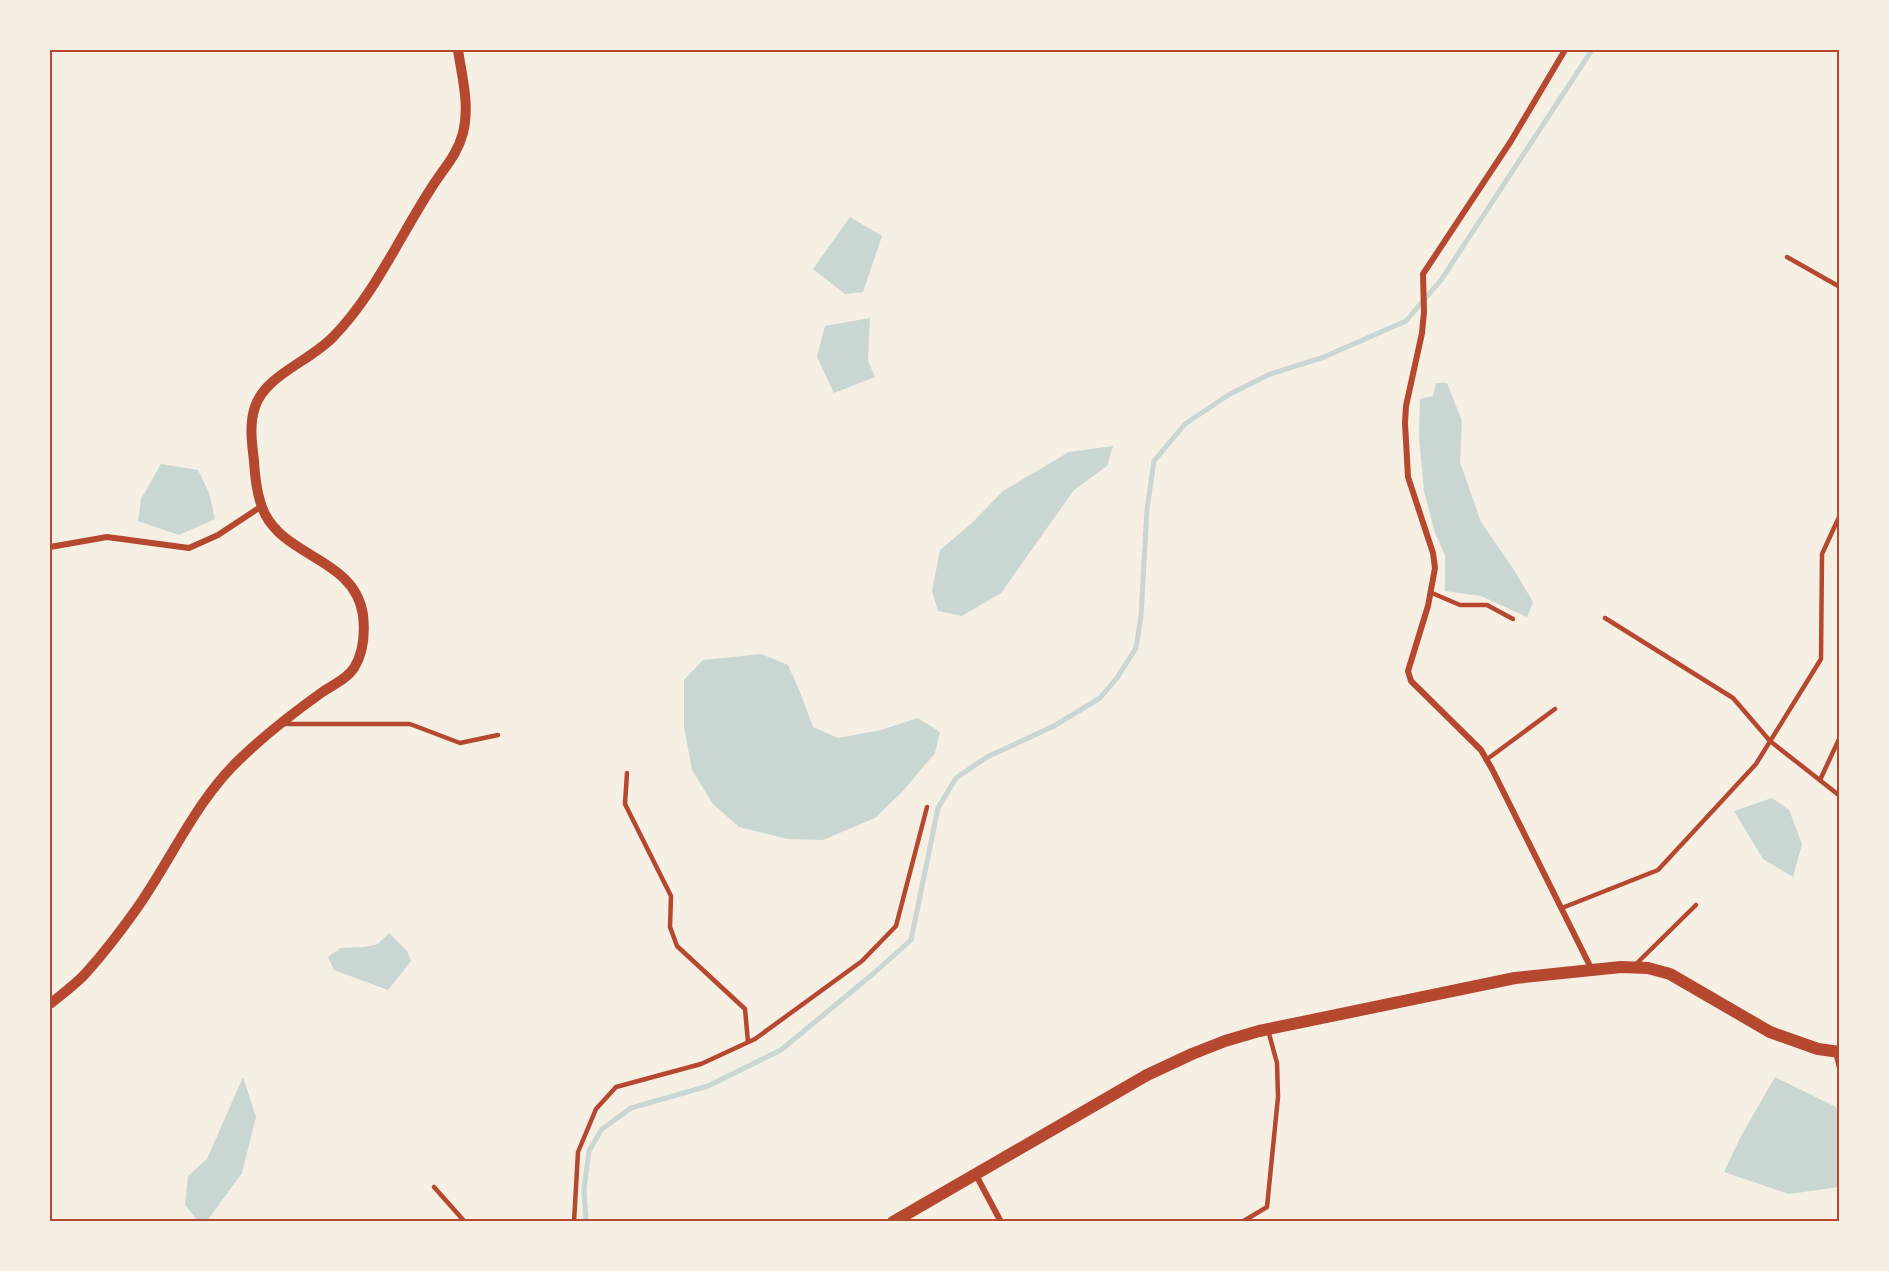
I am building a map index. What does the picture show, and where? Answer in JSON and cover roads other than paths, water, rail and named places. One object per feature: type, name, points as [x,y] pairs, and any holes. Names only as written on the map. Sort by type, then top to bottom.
[{"type":"main road","points":[[893,1221],[1147,1075],[1225,1041],[1267,1029],[1478,984],[1592,970],[1648,968],[1670,974],[1770,1032],[1793,1042],[1838,1052]]},
{"type":"street","points":[[50,1005],[86,974],[136,910],[214,788],[240,759],[281,724],[353,669],[363,646],[362,612],[351,584],[338,572],[278,530],[266,515],[254,471],[253,410],[260,395],[278,377],[310,357],[334,336],[378,277],[432,186],[457,152],[464,131],[467,103],[458,50]]},
{"type":"street","points":[[1565,50],[1511,141],[1424,274],[1422,333],[1406,406],[1405,423],[1408,477],[1433,553],[1435,568],[1432,593],[1408,671],[1411,681],[1468,737],[1486,759],[1592,970]]},
{"type":"street","points":[[50,547],[106,537],[189,548],[218,535],[262,505]]},
{"type":"street","points":[[1838,1052],[1839,1068]]},
{"type":"street","points":[[975,1174],[1002,1221]]},
{"type":"lane","points":[[1787,257],[1839,287]]},
{"type":"lane","points":[[1562,908],[1659,870],[1756,764],[1821,659],[1822,554],[1839,515]]},
{"type":"lane","points":[[1432,593],[1460,605],[1487,605],[1513,619]]},
{"type":"lane","points":[[1605,618],[1733,698],[1770,741],[1839,796]]},
{"type":"lane","points":[[1486,759],[1555,710]]},
{"type":"lane","points":[[281,724],[410,724],[459,743],[498,735]]},
{"type":"lane","points":[[1820,780],[1839,737]]},
{"type":"lane","points":[[627,773],[625,804],[671,896],[670,927],[677,946],[745,1009],[748,1042]]},
{"type":"lane","points":[[574,1221],[578,1152],[596,1109],[616,1087],[701,1064],[748,1042],[862,961],[896,926],[927,807]]},
{"type":"lane","points":[[1632,968],[1696,905]]},
{"type":"lane","points":[[1242,1221],[1267,1207],[1278,1097],[1277,1063],[1267,1029]]},
{"type":"lane","points":[[434,1187],[465,1221]]},
{"type":"waterway","points":[[586,1222],[584,1189],[589,1151],[602,1129],[631,1108],[708,1086],[781,1050],[874,973],[911,940],[938,808],[956,778],[987,757],[1054,726],[1100,698],[1117,678],[1136,648],[1141,616],[1147,509],[1154,461],[1185,424],[1230,394],[1270,374],[1324,357],[1406,321],[1441,280],[1592,50]]}]
